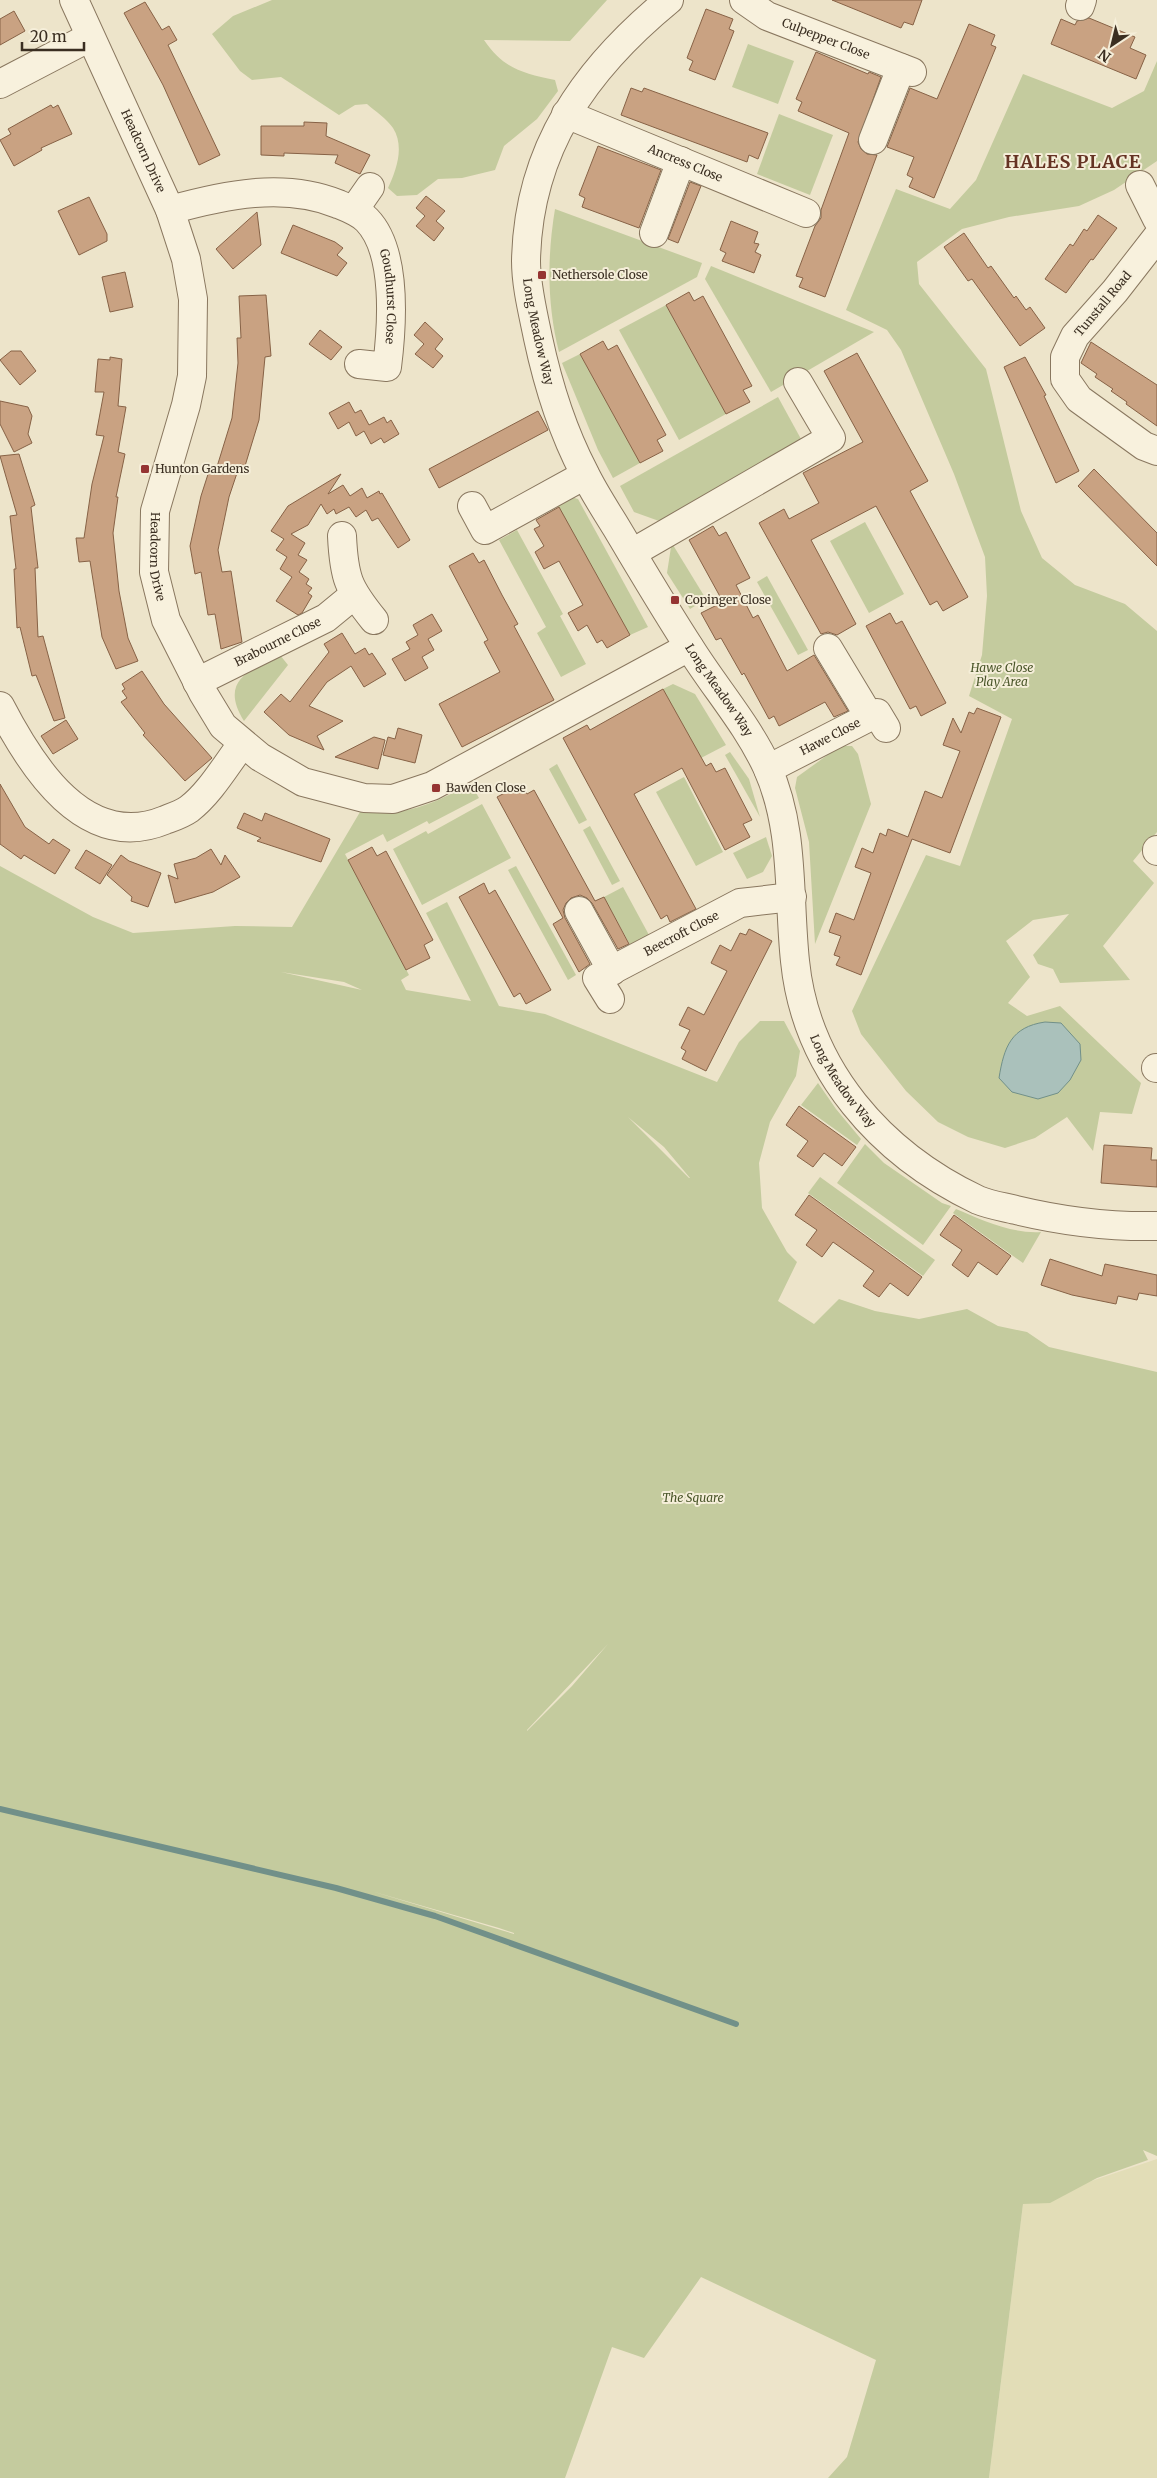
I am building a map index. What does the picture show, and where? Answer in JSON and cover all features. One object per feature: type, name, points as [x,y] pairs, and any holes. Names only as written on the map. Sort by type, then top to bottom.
[{"type":"street","name":"Headcorn Drive","points":[[74,0],[170,210],[186,259],[193,299],[194,351],[186,405],[156,511],[153,565],[158,594],[166,620],[197,682],[223,726],[242,744],[266,761],[303,782],[364,798],[393,798],[432,786],[689,647]]},
{"type":"street","name":"Long Meadow Way","points":[[669,0],[642,22],[616,49],[594,75],[566,114],[555,133],[534,192],[526,264],[532,308],[544,368],[556,407],[585,475],[689,647],[744,725],[768,769],[787,834],[795,961],[801,1000],[816,1046],[847,1095],[895,1148],[927,1171],[981,1201],[1054,1219],[1157,1226]]},
{"type":"street","name":"Culpepper Close","points":[[744,0],[766,16],[906,70],[872,140]]},
{"type":"street","points":[[0,84],[90,37]]},
{"type":"street","name":"Ancress Close","points":[[566,114],[806,213]]},
{"type":"street","points":[[654,233],[681,161]]},
{"type":"street","points":[[1140,185],[1157,219]]},
{"type":"street","points":[[354,210],[370,187]]},
{"type":"street","name":"Goudhurst Close","points":[[170,210],[233,195],[290,192],[321,197],[354,210],[367,220],[377,234],[384,252],[390,288],[391,339],[387,367],[359,364]]},
{"type":"street","name":"Tunstall Road","points":[[1157,237],[1115,291],[1075,336],[1064,357],[1064,364],[1065,380],[1079,399],[1144,446],[1157,451]]},
{"type":"street","points":[[632,553],[831,438],[798,382]]},
{"type":"street","points":[[472,506],[485,530],[585,475]]},
{"type":"street","points":[[342,536],[344,568],[354,595],[374,620]]},
{"type":"street","name":"Brabourne Close","points":[[197,682],[326,618],[354,595]]},
{"type":"street","name":"Hawe Close","points":[[768,769],[877,722],[828,648]]},
{"type":"street","points":[[0,706],[13,732],[54,788],[88,817],[107,824],[147,827],[189,809],[242,744]]},
{"type":"street","name":"Beecroft Close","points":[[610,999],[597,978],[740,903],[792,897]]},
{"type":"street","points":[[579,911],[612,970]]},
{"type":"shaded area","points":[[1157,2159],[1157,2478],[989,2478],[1023,2204]]},
{"type":"green space","points":[[272,0],[607,0],[570,41],[484,40],[491,50],[507,64],[523,72],[555,80],[558,91],[537,119],[504,146],[495,170],[462,178],[438,179],[417,195],[397,196],[388,188],[398,159],[397,135],[384,118],[367,104],[355,105],[339,115],[281,77],[252,80],[240,71],[212,34],[233,16]]},
{"type":"green space","points":[[748,44],[794,61],[778,104],[732,87]]},
{"type":"green space","name":"Hawe Close Play Area","points":[[1157,61],[1157,161],[1114,190],[1079,206],[1009,217],[962,229],[917,262],[919,284],[986,369],[1021,511],[1042,558],[1075,585],[1125,604],[1157,631],[1157,832],[1133,861],[1154,883],[1103,946],[1130,980],[1060,983],[1053,969],[1038,964],[1033,955],[1069,914],[1033,920],[1006,941],[1030,977],[1008,1003],[1027,1016],[1060,1006],[1141,1083],[1132,1114],[1100,1112],[1093,1151],[1067,1117],[1035,1138],[1005,1148],[968,1137],[938,1122],[906,1091],[861,1034],[852,1011],[926,855],[960,866],[1012,719],[969,696],[982,655],[987,596],[985,557],[954,474],[901,350],[887,330],[846,310],[896,189],[950,209],[976,180],[1023,74],[1112,108],[1144,91]]},
{"type":"green space","points":[[779,114],[833,135],[810,195],[757,174]]},
{"type":"green space","points":[[555,209],[702,263],[697,277],[559,352],[550,299],[552,227]]},
{"type":"green space","points":[[711,266],[874,332],[771,392],[705,279]]},
{"type":"green space","points":[[666,305],[726,414],[679,440],[619,330]]},
{"type":"green space","points":[[580,354],[640,463],[613,478],[598,450],[562,363]]},
{"type":"green space","points":[[778,397],[801,439],[659,521],[634,512],[620,486]]},
{"type":"green space","points":[[571,497],[578,499],[648,627],[630,635],[558,506]]},
{"type":"green space","points":[[865,522],[904,594],[869,613],[830,541]]},
{"type":"green space","points":[[517,530],[563,614],[560,616],[586,664],[561,677],[537,633],[546,627],[499,540]]},
{"type":"green space","points":[[673,545],[706,599],[690,609],[667,573],[671,547]]},
{"type":"green space","points":[[767,576],[808,650],[798,655],[757,582]]},
{"type":"green space","points":[[280,655],[288,665],[244,721],[237,707],[236,686],[248,672]]},
{"type":"green space","points":[[673,684],[695,694],[726,745],[701,758],[663,689]]},
{"type":"green space","points":[[840,746],[852,746],[858,754],[871,804],[815,944],[809,842],[795,788],[797,777]]},
{"type":"green space","points":[[730,752],[749,779],[760,817],[725,755]]},
{"type":"green space","points":[[557,764],[587,820],[579,824],[549,769]]},
{"type":"green space","points":[[684,777],[723,852],[696,866],[656,792]]},
{"type":"green space","name":"The Square","points":[[471,784],[479,798],[429,824],[427,821],[387,842],[383,834],[345,854],[409,975],[401,980],[406,990],[471,1001],[426,913],[447,902],[499,1006],[545,1014],[717,1082],[739,1042],[760,1021],[784,1021],[800,1051],[796,1076],[770,1122],[759,1163],[762,1208],[787,1252],[797,1262],[778,1301],[814,1324],[839,1299],[875,1311],[919,1319],[967,1309],[998,1326],[1027,1332],[1049,1347],[1157,1372],[1157,2156],[1143,2150],[1148,2160],[1097,2178],[1050,2203],[1023,2204],[989,2478],[828,2478],[847,2457],[876,2360],[701,2277],[644,2358],[612,2347],[565,2478],[0,2478],[0,866],[93,917],[133,933],[235,926],[292,927],[360,812],[406,810]],"holes":[[[281,972],[344,982],[362,990]],[[628,1117],[664,1147],[689,1178]],[[608,1644],[572,1686],[527,1730]],[[371,1891],[499,1928],[514,1934]]]},
{"type":"green space","points":[[482,804],[511,858],[422,905],[393,849],[426,831],[428,834]]},
{"type":"green space","points":[[590,826],[620,881],[612,885],[583,830]]},
{"type":"green space","points":[[766,837],[772,856],[763,872],[747,879],[733,853]]},
{"type":"green space","points":[[516,866],[576,975],[568,980],[508,870]]},
{"type":"green space","points":[[623,887],[649,935],[630,945],[604,897]]},
{"type":"green space","points":[[818,1083],[836,1109],[861,1139],[857,1145],[801,1105]]},
{"type":"green space","points":[[865,1144],[884,1163],[942,1203],[951,1206],[923,1245],[837,1183]]},
{"type":"green space","points":[[820,1177],[935,1260],[923,1276],[808,1193]]},
{"type":"green space","points":[[956,1209],[1008,1229],[1041,1232],[1023,1263],[953,1213]]},
{"type":"water","points":[[1045,1022],[1061,1023],[1080,1044],[1081,1060],[1070,1080],[1058,1093],[1038,1099],[1012,1092],[999,1078],[1007,1048],[1011,1040],[1024,1028]]},
{"type":"building","points":[[832,0],[922,0],[913,25],[904,22],[901,28]]},
{"type":"building","points":[[145,2],[162,30],[169,26],[177,40],[168,45],[220,155],[199,165],[163,85],[124,13]]},
{"type":"building","points":[[706,9],[733,19],[729,29],[734,31],[715,80],[689,70],[693,61],[687,58]]},
{"type":"building","points":[[14,11],[25,31],[0,45],[0,19]]},
{"type":"building","points":[[1089,18],[1135,37],[1130,48],[1146,55],[1136,79],[1051,44],[1061,19],[1075,25],[1077,21]]},
{"type":"building","points":[[969,24],[995,35],[991,45],[996,47],[934,198],[909,187],[913,178],[907,175],[914,157],[887,147],[910,88],[937,99]]},
{"type":"building","points":[[816,52],[868,74],[869,72],[881,77],[858,142],[861,149],[867,154],[877,155],[825,297],[799,287],[803,278],[796,276],[815,226],[821,218],[821,210],[849,133],[798,111],[802,102],[796,99]]},
{"type":"building","points":[[631,88],[642,92],[644,88],[768,133],[758,159],[749,155],[747,162],[621,115]]},
{"type":"building","points":[[51,105],[53,108],[58,105],[72,134],[41,148],[42,150],[14,166],[0,140],[11,134],[8,129]]},
{"type":"building","points":[[304,122],[327,123],[326,136],[370,155],[360,174],[335,163],[338,155],[284,153],[284,156],[261,155],[261,126],[304,126]]},
{"type":"building","points":[[598,146],[661,170],[639,228],[582,207],[585,198],[579,195]]},
{"type":"building","points":[[690,182],[701,186],[678,243],[668,239]]},
{"type":"building","points":[[426,196],[445,211],[436,221],[444,228],[434,241],[416,226],[425,216],[416,208]]},
{"type":"building","points":[[89,197],[107,234],[107,241],[79,255],[58,211]]},
{"type":"building","points":[[257,212],[261,245],[233,269],[216,249]]},
{"type":"building","points":[[1098,215],[1117,228],[1066,293],[1045,279],[1070,244],[1073,246],[1084,229],[1087,231]]},
{"type":"building","points":[[731,221],[758,232],[754,243],[759,244],[755,252],[761,255],[754,273],[722,261],[726,253],[720,250]]},
{"type":"building","points":[[293,225],[335,242],[343,248],[337,255],[347,263],[337,276],[281,253]]},
{"type":"building","points":[[964,233],[988,268],[991,266],[1014,298],[1016,296],[1026,310],[1030,307],[1045,328],[1020,346],[972,279],[968,281],[944,247]]},
{"type":"building","points":[[125,272],[133,307],[110,312],[102,277]]},
{"type":"building","points":[[689,292],[694,301],[703,296],[752,386],[743,390],[750,402],[726,414],[666,305]]},
{"type":"building","points":[[266,295],[271,356],[265,357],[259,420],[245,466],[240,464],[229,497],[218,550],[222,572],[231,571],[242,642],[221,649],[215,614],[208,615],[201,572],[195,574],[190,546],[201,496],[210,468],[216,470],[232,418],[238,363],[237,338],[241,338],[239,296]]},
{"type":"building","points":[[425,322],[443,339],[435,349],[443,356],[433,368],[415,354],[424,344],[414,335]]},
{"type":"building","points":[[320,330],[342,347],[331,360],[309,344]]},
{"type":"building","points":[[603,341],[608,350],[617,345],[666,435],[657,440],[663,451],[640,463],[580,354]]},
{"type":"building","points":[[1091,342],[1157,385],[1157,426],[1126,404],[1127,402],[1111,391],[1113,389],[1095,377],[1097,374],[1081,363]]},
{"type":"building","points":[[11,351],[21,351],[36,371],[20,385],[0,360]]},
{"type":"building","points":[[857,353],[928,481],[910,491],[968,597],[943,611],[937,601],[930,605],[876,506],[811,540],[856,624],[837,635],[828,632],[821,634],[759,523],[784,509],[789,519],[819,503],[803,473],[863,442],[824,371]]},
{"type":"building","points":[[110,357],[122,359],[118,406],[126,407],[118,452],[125,454],[116,497],[118,497],[113,533],[119,591],[128,638],[138,661],[116,669],[102,637],[90,561],[79,562],[76,538],[84,538],[92,484],[104,436],[96,435],[104,392],[95,392],[98,359],[110,360]]},
{"type":"building","points":[[1025,357],[1046,395],[1044,396],[1079,471],[1056,483],[1004,367]]},
{"type":"building","points":[[0,401],[28,407],[32,416],[28,434],[32,443],[14,452],[0,424]]},
{"type":"building","points":[[349,402],[355,413],[361,410],[369,425],[384,417],[387,423],[391,420],[399,434],[384,443],[381,438],[371,444],[364,431],[356,436],[349,422],[338,429],[329,413]]},
{"type":"building","points":[[538,411],[548,430],[439,488],[429,469]]},
{"type":"building","points":[[19,454],[35,505],[31,507],[38,568],[35,568],[38,637],[43,636],[65,718],[54,721],[36,675],[32,676],[20,627],[17,628],[14,569],[16,569],[10,516],[17,515],[0,456]]},
{"type":"building","points":[[1094,469],[1157,533],[1157,566],[1078,486]]},
{"type":"building","points":[[341,474],[328,494],[343,485],[350,496],[362,488],[367,498],[379,491],[410,540],[398,548],[378,518],[372,521],[366,510],[356,517],[349,507],[336,514],[334,509],[327,514],[321,504],[308,525],[291,534],[305,543],[298,555],[307,560],[299,572],[309,579],[306,584],[312,588],[308,593],[312,596],[302,613],[298,615],[276,601],[292,577],[280,569],[287,557],[276,550],[284,539],[271,531],[288,506]]},
{"type":"building","points":[[559,507],[630,635],[607,648],[602,640],[597,643],[587,625],[578,631],[568,613],[583,605],[559,561],[544,569],[535,552],[544,546],[534,529],[540,526],[536,520]]},
{"type":"building","points":[[713,526],[719,536],[726,532],[750,578],[736,585],[753,618],[758,615],[787,671],[814,655],[848,711],[834,717],[825,702],[779,726],[774,716],[769,719],[744,673],[742,675],[721,638],[716,640],[701,613],[723,602],[689,540]]},
{"type":"building","points":[[473,553],[479,563],[484,560],[518,624],[514,626],[554,700],[462,747],[439,704],[500,672],[484,642],[488,640],[449,566]]},
{"type":"building","points":[[890,613],[896,624],[902,621],[946,703],[921,716],[916,706],[910,709],[866,626]]},
{"type":"building","points":[[432,614],[442,631],[428,639],[434,650],[422,657],[428,668],[405,681],[392,659],[410,649],[406,642],[418,635],[413,625]]},
{"type":"building","points":[[342,633],[355,654],[365,648],[369,655],[372,653],[386,674],[364,687],[351,666],[327,682],[309,706],[343,721],[317,736],[324,750],[289,735],[264,712],[281,694],[290,702],[329,652],[324,644]]},
{"type":"building","points":[[142,671],[164,704],[212,758],[185,781],[143,735],[145,733],[121,702],[127,698],[122,691],[125,689],[122,684]]},
{"type":"building","points":[[663,689],[706,766],[711,763],[716,772],[725,768],[752,820],[743,824],[750,837],[725,850],[682,768],[634,794],[696,909],[670,922],[667,915],[661,919],[563,738],[587,725],[590,730]]},
{"type":"building","points":[[977,708],[1001,717],[950,853],[912,839],[861,975],[836,965],[840,957],[834,955],[841,936],[829,932],[836,913],[854,920],[871,873],[855,867],[862,848],[873,853],[880,833],[886,836],[888,829],[908,837],[925,791],[942,798],[960,751],[943,745],[953,718],[961,733],[969,712],[974,714]]},
{"type":"building","points":[[66,720],[78,739],[53,754],[41,736]]},
{"type":"building","points":[[398,728],[422,735],[415,763],[383,755],[388,737],[395,739]]},
{"type":"building","points":[[374,737],[385,740],[378,769],[335,757]]},
{"type":"building","points":[[0,784],[25,827],[49,844],[53,839],[70,850],[55,874],[24,855],[21,859],[0,844]]},
{"type":"building","points":[[522,784],[527,794],[534,790],[595,901],[604,897],[629,944],[618,949],[592,903],[580,895],[571,898],[563,910],[565,918],[590,964],[579,972],[553,924],[563,918],[497,797]]},
{"type":"building","points":[[244,813],[262,821],[265,813],[330,839],[321,862],[257,841],[261,838],[237,828]]},
{"type":"building","points":[[372,847],[377,856],[386,851],[433,940],[424,945],[430,958],[406,970],[348,860]]},
{"type":"building","points":[[211,849],[221,865],[225,855],[240,877],[213,892],[175,903],[168,875],[178,879],[174,864],[196,858]]},
{"type":"building","points":[[86,850],[112,865],[100,884],[75,868]]},
{"type":"building","points":[[121,855],[129,861],[161,873],[148,907],[131,901],[132,897],[107,875]]},
{"type":"building","points":[[484,883],[489,894],[495,890],[551,990],[526,1004],[520,993],[514,997],[459,897]]},
{"type":"building","points":[[749,929],[772,941],[706,1071],[682,1059],[686,1051],[681,1048],[690,1030],[679,1025],[688,1007],[704,1015],[727,971],[711,963],[720,945],[731,951],[740,933],[746,935]]},
{"type":"building","points":[[799,1106],[856,1147],[842,1166],[824,1153],[813,1167],[797,1156],[808,1141],[786,1125]]},
{"type":"building","points":[[1104,1145],[1152,1148],[1151,1160],[1157,1160],[1157,1187],[1101,1183]]},
{"type":"building","points":[[809,1195],[922,1277],[908,1296],[890,1283],[879,1297],[863,1286],[874,1271],[833,1242],[822,1257],[806,1245],[817,1230],[795,1215]]},
{"type":"building","points":[[954,1215],[1011,1256],[997,1275],[978,1262],[968,1277],[952,1265],[962,1250],[940,1235]]},
{"type":"building","points":[[1050,1259],[1102,1276],[1105,1264],[1157,1275],[1157,1296],[1139,1293],[1137,1300],[1118,1296],[1116,1304],[1072,1295],[1041,1285]]},
{"type":"waterway","points":[[0,1809],[336,1888],[435,1916],[736,2024]]},
{"type":"place","name":"Nethersole Close","points":[[542,275]]},
{"type":"place","name":"Hunton Gardens","points":[[145,469]]},
{"type":"place","name":"Copinger Close","points":[[675,600]]},
{"type":"place","name":"Bawden Close","points":[[436,788]]},
{"type":"district","name":"HALES PLACE","points":[[1073,162]]}]
